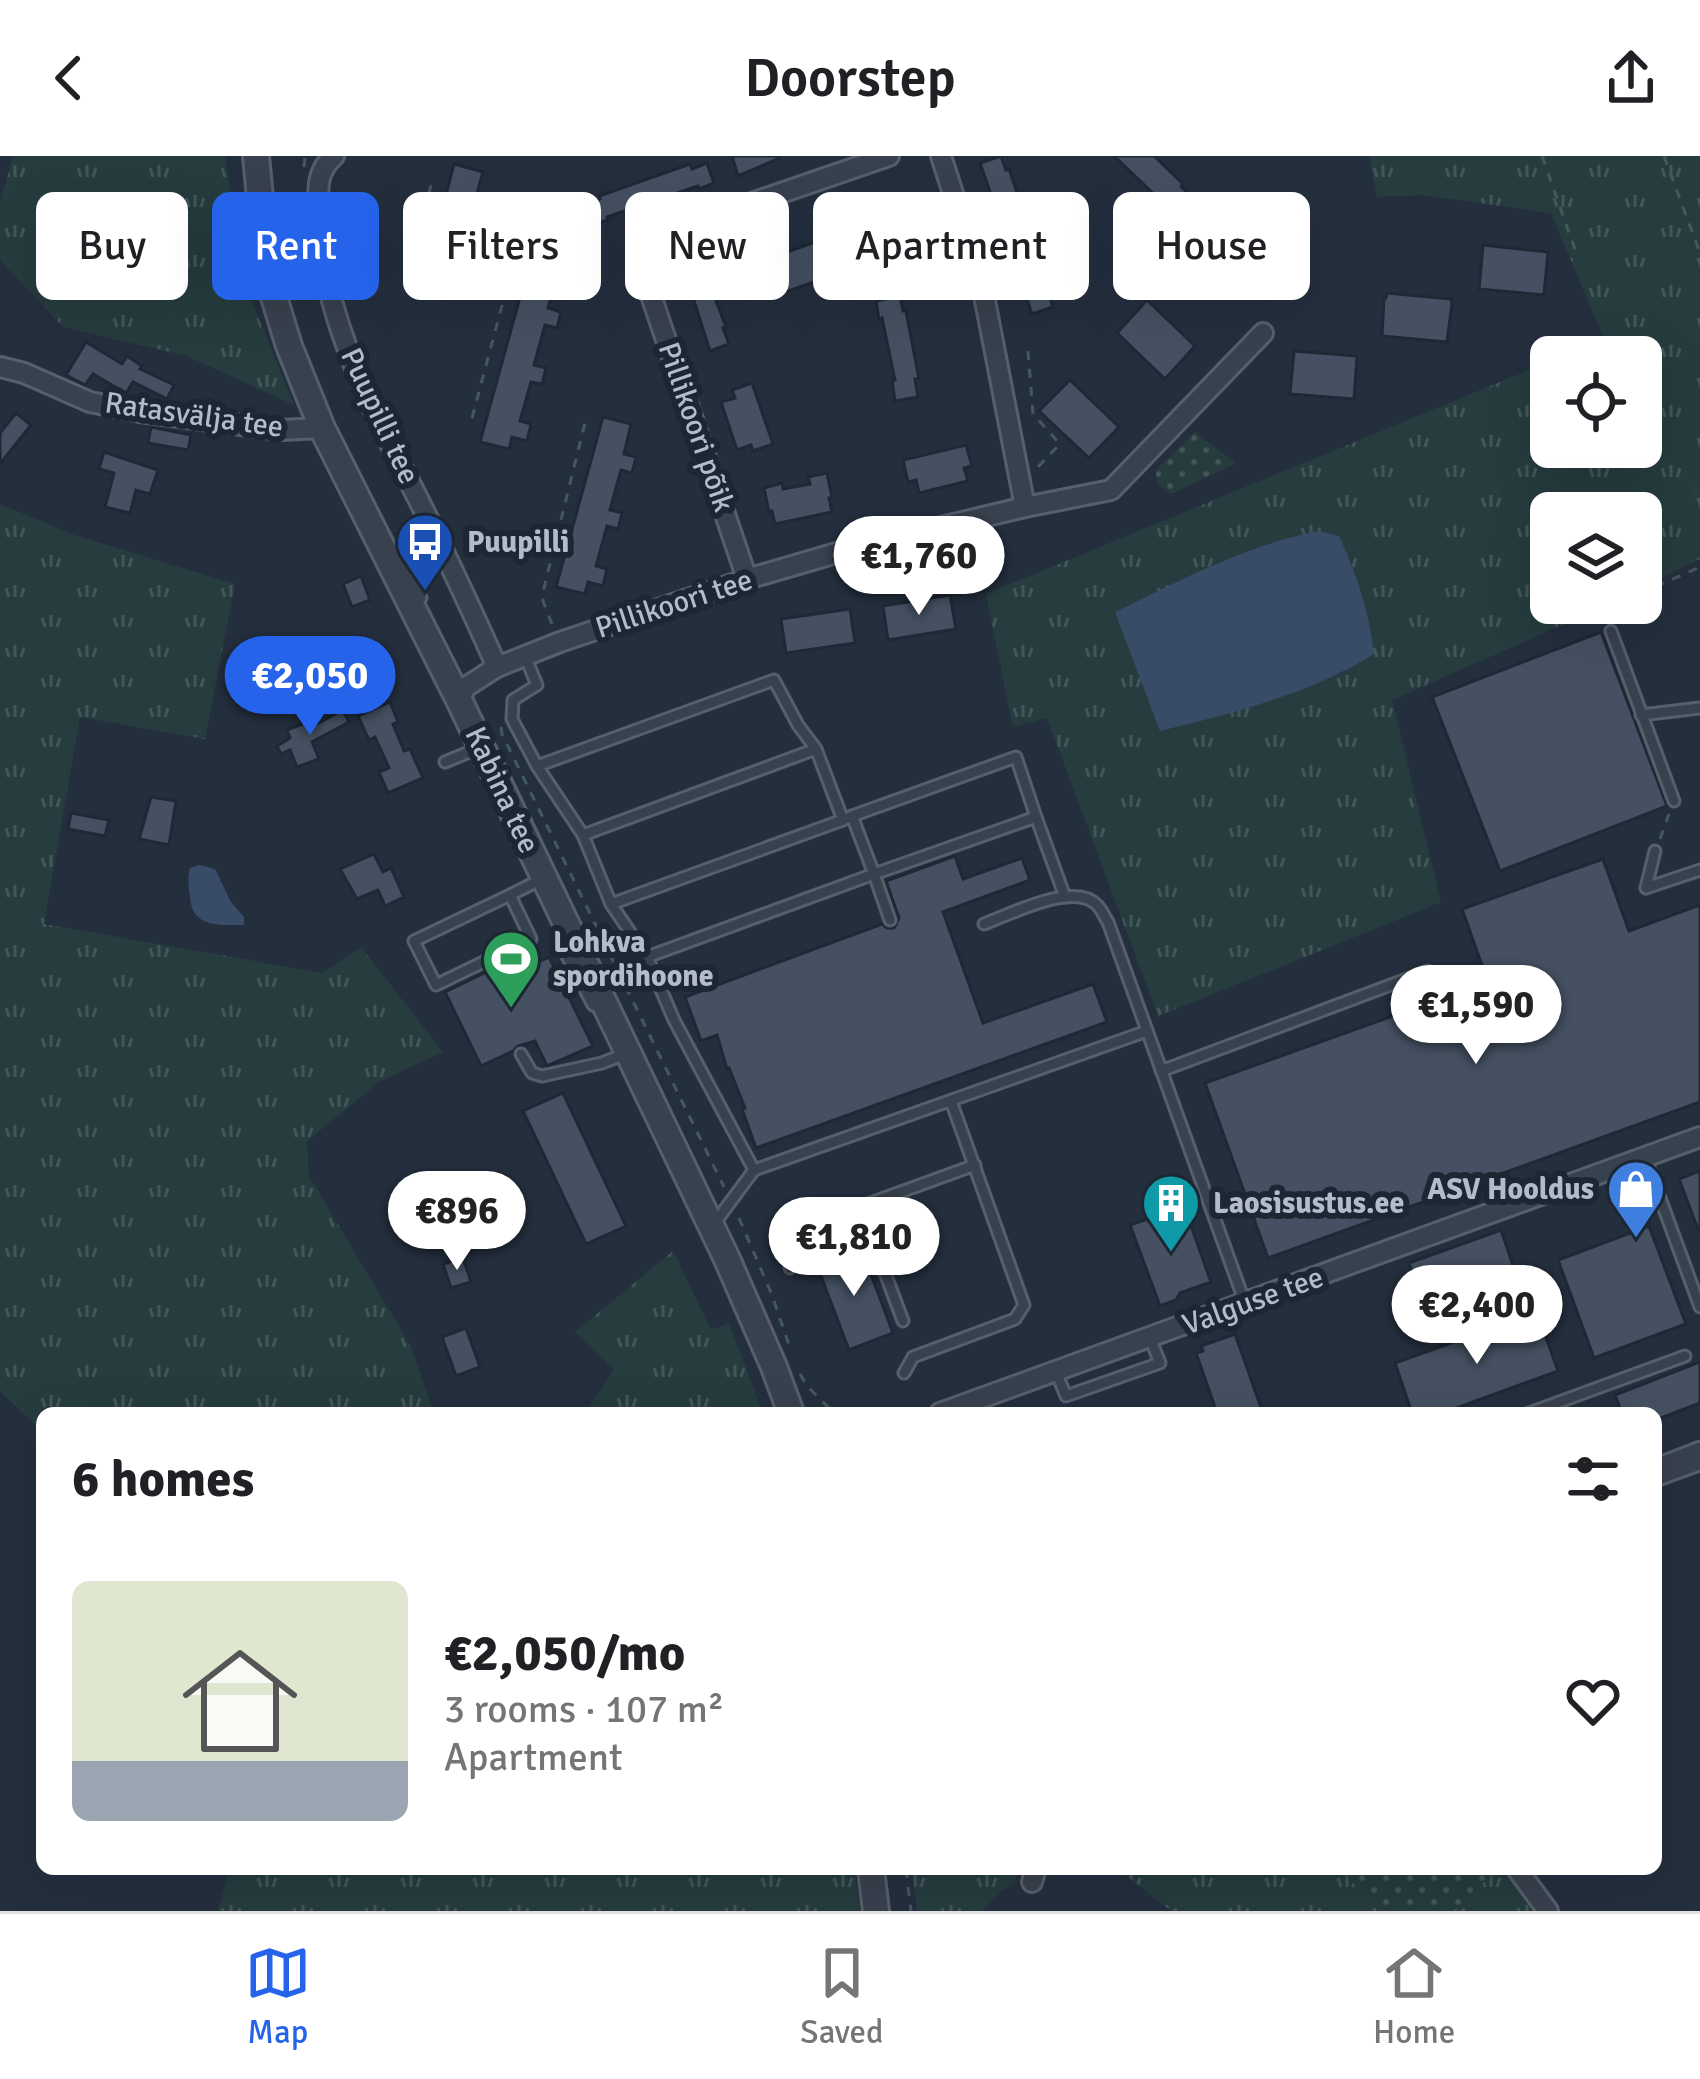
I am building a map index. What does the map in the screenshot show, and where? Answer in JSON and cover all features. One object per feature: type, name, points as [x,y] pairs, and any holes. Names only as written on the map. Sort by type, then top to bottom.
[{"type":"street","name":"Kabina tee","points":[[256,156],[274,297],[322,428],[459,700],[712,1227],[789,1407]]},
{"type":"street","name":"Puupilli tee","points":[[334,156],[325,164],[318,188],[325,281],[338,325],[497,667]]},
{"type":"street","name":"Pillikoori põik","points":[[747,579],[642,269],[648,249],[667,232],[889,156]]},
{"type":"street","points":[[941,156],[953,192]]},
{"type":"street","points":[[985,300],[1025,507]]},
{"type":"street","name":"Pillikoori tee","points":[[459,700],[466,687],[497,667],[560,641],[747,579],[814,558],[1111,490],[1263,333]]},
{"type":"street","name":"Ratasvälja tee","points":[[0,368],[90,402],[140,412],[281,430],[322,428]]},
{"type":"street","name":"Valguse tee","points":[[957,1407],[1700,1137]]},
{"type":"street","points":[[1662,1474],[1700,1460]]},
{"type":"street","points":[[872,1875],[876,1911]]},
{"type":"street","points":[[1521,1875],[1548,1911]]},
{"type":"lane","points":[[1611,632],[1674,802]]},
{"type":"lane","points":[[525,656],[537,685],[513,700],[512,719],[583,835],[610,904],[647,957],[674,1020],[754,1171]]},
{"type":"lane","points":[[537,766],[774,680],[797,725],[816,749],[890,920]]},
{"type":"lane","points":[[1641,715],[1700,708]]},
{"type":"lane","points":[[445,761],[481,747]]},
{"type":"lane","points":[[583,835],[816,749]]},
{"type":"lane","points":[[610,904],[1016,757],[1065,897]]},
{"type":"lane","points":[[647,957],[1036,817]]},
{"type":"lane","points":[[1655,851],[1646,888],[1700,870]]},
{"type":"lane","points":[[509,895],[531,939],[436,986],[414,941],[509,895],[549,890]]},
{"type":"lane","points":[[984,924],[1065,897],[1078,895],[1096,902],[1108,922],[1245,1304]]},
{"type":"lane","points":[[1161,1071],[1428,970]]},
{"type":"lane","points":[[712,1227],[754,1171],[1147,1031]]},
{"type":"lane","points":[[521,1054],[532,1073],[542,1076],[628,1052]]},
{"type":"lane","points":[[904,1373],[913,1357],[1015,1319],[1024,1305],[951,1101]]},
{"type":"lane","points":[[1645,1157],[1700,1307]]},
{"type":"lane","points":[[790,1268],[791,1234],[801,1228],[974,1165]]},
{"type":"lane","points":[[851,1209],[871,1260],[882,1265],[903,1322]]},
{"type":"lane","points":[[813,1255],[861,1237]]},
{"type":"lane","points":[[1545,1407],[1684,1356]]},
{"type":"lane","points":[[1662,1462],[1700,1447]]},
{"type":"path","points":[[1542,156],[1579,258]]},
{"type":"path","points":[[1664,156],[1700,253]]},
{"type":"path","points":[[429,192],[432,182]]},
{"type":"path","points":[[472,418],[504,300]]},
{"type":"path","points":[[1020,484],[1060,444],[1033,414],[1028,351]]},
{"type":"path","points":[[560,641],[546,612],[544,588],[586,418]]},
{"type":"path","points":[[1662,584],[1700,567]]},
{"type":"path","points":[[1611,632],[1615,624]]},
{"type":"path","points":[[500,722],[731,1202],[772,1295],[794,1363],[807,1386],[828,1407]]},
{"type":"path","points":[[1655,851],[1674,802]]},
{"type":"path","points":[[907,1875],[911,1911]]},
{"type":"green space","points":[[13,156],[225,156],[230,192],[212,192],[212,300],[251,300],[294,405],[187,356],[63,327],[38,300],[188,300],[188,192],[36,192],[36,298],[0,260],[0,204]]},
{"type":"green space","points":[[1369,156],[1700,156],[1700,559],[1662,578],[1662,492],[1530,492],[1530,624],[1564,624],[1392,700],[1441,902],[1158,1016],[1047,718],[1013,727],[986,594],[1530,370],[1530,468],[1662,468],[1662,336],[1603,336],[1551,213],[1422,195],[1377,197]],"holes":[[[1320,531],[1339,536],[1372,637],[1345,671],[1282,697],[1200,721],[1115,612],[1215,564]]]},
{"type":"green space","points":[[1195,432],[1236,463],[1171,494],[1157,483],[1156,470]]},
{"type":"green space","points":[[0,504],[71,534],[235,584],[205,739],[80,717],[44,924],[322,973],[361,947],[443,1052],[379,1082],[307,1141],[309,1176],[410,1345],[432,1407],[36,1407],[36,1426],[0,1391]]},
{"type":"green space","points":[[673,1251],[711,1330],[729,1323],[761,1407],[589,1407],[614,1370],[575,1332]]},
{"type":"green space","points":[[227,1875],[856,1875],[860,1911],[218,1911]]},
{"type":"green space","points":[[913,1875],[1017,1875],[1015,1884],[982,1911],[917,1911]]},
{"type":"green space","points":[[1126,1875],[1346,1875],[1379,1911],[1171,1911]]},
{"type":"green space","points":[[1346,1875],[1492,1875],[1453,1911],[1379,1911]]},
{"type":"green space","points":[[1492,1875],[1500,1875],[1510,1878],[1534,1911],[1453,1911]]},
{"type":"water","points":[[1320,531],[1339,536],[1366,609],[1374,654],[1298,691],[1160,731],[1115,612],[1242,554]]},
{"type":"water","points":[[190,868],[215,869],[244,917],[244,925],[208,923],[196,914],[189,876]]},
{"type":"building","points":[[732,156],[780,156],[780,158],[738,176]]},
{"type":"building","points":[[1001,156],[1017,192],[990,192],[980,163]]},
{"type":"building","points":[[1114,156],[1154,156],[1186,192],[1152,192]]},
{"type":"building","points":[[707,163],[714,183],[680,192],[625,192],[625,211],[601,222],[601,195],[690,164],[692,169]]},
{"type":"building","points":[[454,164],[483,172],[477,192],[447,192]]},
{"type":"building","points":[[813,243],[813,282],[789,291],[789,251]]},
{"type":"building","points":[[1483,245],[1548,252],[1544,295],[1479,289]]},
{"type":"building","points":[[1387,293],[1451,299],[1447,342],[1382,336]]},
{"type":"building","points":[[519,300],[550,300],[548,308],[561,312],[557,328],[545,325],[534,365],[546,368],[542,384],[531,382],[520,421],[531,424],[527,441],[512,437],[509,449],[480,442]]},
{"type":"building","points":[[694,300],[716,300],[726,327],[729,344],[710,351]]},
{"type":"building","points":[[901,300],[906,311],[918,397],[895,401],[895,380],[876,301]]},
{"type":"building","points":[[1027,300],[1051,300],[1053,307],[1032,314]]},
{"type":"building","points":[[1147,300],[1195,346],[1165,379],[1117,333]]},
{"type":"building","points":[[86,342],[122,364],[127,356],[140,369],[174,385],[167,399],[133,382],[126,393],[93,374],[85,385],[66,375]]},
{"type":"building","points":[[1294,351],[1357,356],[1354,399],[1290,394]]},
{"type":"building","points":[[1070,380],[1119,427],[1089,458],[1039,411]]},
{"type":"building","points":[[752,383],[773,444],[753,451],[751,445],[737,450],[721,402],[735,398],[732,390]]},
{"type":"building","points":[[16,413],[31,425],[0,464],[0,433]]},
{"type":"building","points":[[603,417],[631,424],[624,454],[636,457],[632,473],[621,470],[610,510],[622,513],[618,529],[607,526],[596,566],[607,569],[603,586],[588,582],[585,594],[556,587]]},
{"type":"building","points":[[151,427],[191,435],[188,450],[148,443]]},
{"type":"building","points":[[966,445],[972,466],[964,468],[968,481],[919,493],[916,480],[908,482],[903,460]]},
{"type":"building","points":[[104,452],[158,470],[150,494],[136,490],[130,513],[105,507],[114,473],[99,469]]},
{"type":"building","points":[[827,473],[832,512],[775,524],[764,488],[810,484],[808,477]]},
{"type":"building","points":[[361,576],[370,600],[352,607],[343,584]]},
{"type":"building","points":[[950,595],[956,629],[888,640],[883,606]]},
{"type":"building","points":[[850,609],[855,643],[786,653],[781,619]]},
{"type":"building","points":[[1601,632],[1667,806],[1500,871],[1432,697]]},
{"type":"building","points":[[390,702],[404,751],[410,749],[423,778],[388,793],[379,772],[389,768],[375,737],[369,740],[358,716]]},
{"type":"building","points":[[343,710],[349,722],[312,742],[319,759],[297,767],[290,750],[281,754],[277,746],[290,738],[287,730],[307,722],[309,728]]},
{"type":"building","points":[[151,797],[176,801],[169,845],[139,839]]},
{"type":"building","points":[[71,813],[109,820],[105,836],[68,829]]},
{"type":"building","points":[[374,854],[383,872],[391,868],[404,897],[385,906],[378,890],[357,899],[340,869]]},
{"type":"building","points":[[955,856],[963,879],[1022,858],[1030,880],[943,912],[983,1023],[1093,984],[1107,1022],[756,1148],[717,1035],[701,1041],[685,997],[882,924],[894,928],[899,918],[886,881]]},
{"type":"building","points":[[1603,859],[1629,931],[1700,905],[1700,1102],[1268,1258],[1205,1083],[1488,982],[1462,909]]},
{"type":"building","name":"Lohkva spordihoone","points":[[526,953],[532,965],[549,957],[593,1046],[547,1066],[535,1041],[481,1066],[445,992]]},
{"type":"building","points":[[563,1093],[626,1226],[586,1244],[523,1111]]},
{"type":"building","points":[[1700,1171],[1700,1232],[1699,1232],[1679,1179]]},
{"type":"building","name":"Laosisustus.ee","points":[[1184,1206],[1211,1282],[1160,1306],[1130,1225]]},
{"type":"building","points":[[1649,1226],[1686,1324],[1594,1358],[1558,1260]]},
{"type":"building","points":[[1501,1230],[1516,1274],[1424,1307],[1409,1263]]},
{"type":"building","points":[[856,1248],[893,1333],[849,1350],[816,1263]]},
{"type":"building","points":[[463,1258],[471,1282],[451,1288],[443,1264]]},
{"type":"building","points":[[1537,1312],[1558,1371],[1459,1407],[1410,1407],[1395,1363]]},
{"type":"building","points":[[466,1328],[480,1367],[456,1376],[442,1337]]},
{"type":"building","points":[[1235,1334],[1261,1407],[1215,1407],[1196,1353],[1203,1351],[1201,1346]]},
{"type":"building","points":[[1700,1362],[1700,1403],[1662,1418],[1662,1407],[1620,1407],[1615,1395]]},
{"type":"place","name":"Puupilli","points":[[425,593]]},
{"type":"place","name":"Lohkva spordihoone","points":[[511,1010]]},
{"type":"place","name":"ASV Hooldus","points":[[1636,1240]]},
{"type":"place","name":"Laosisustus.ee","points":[[1171,1254]]}]
